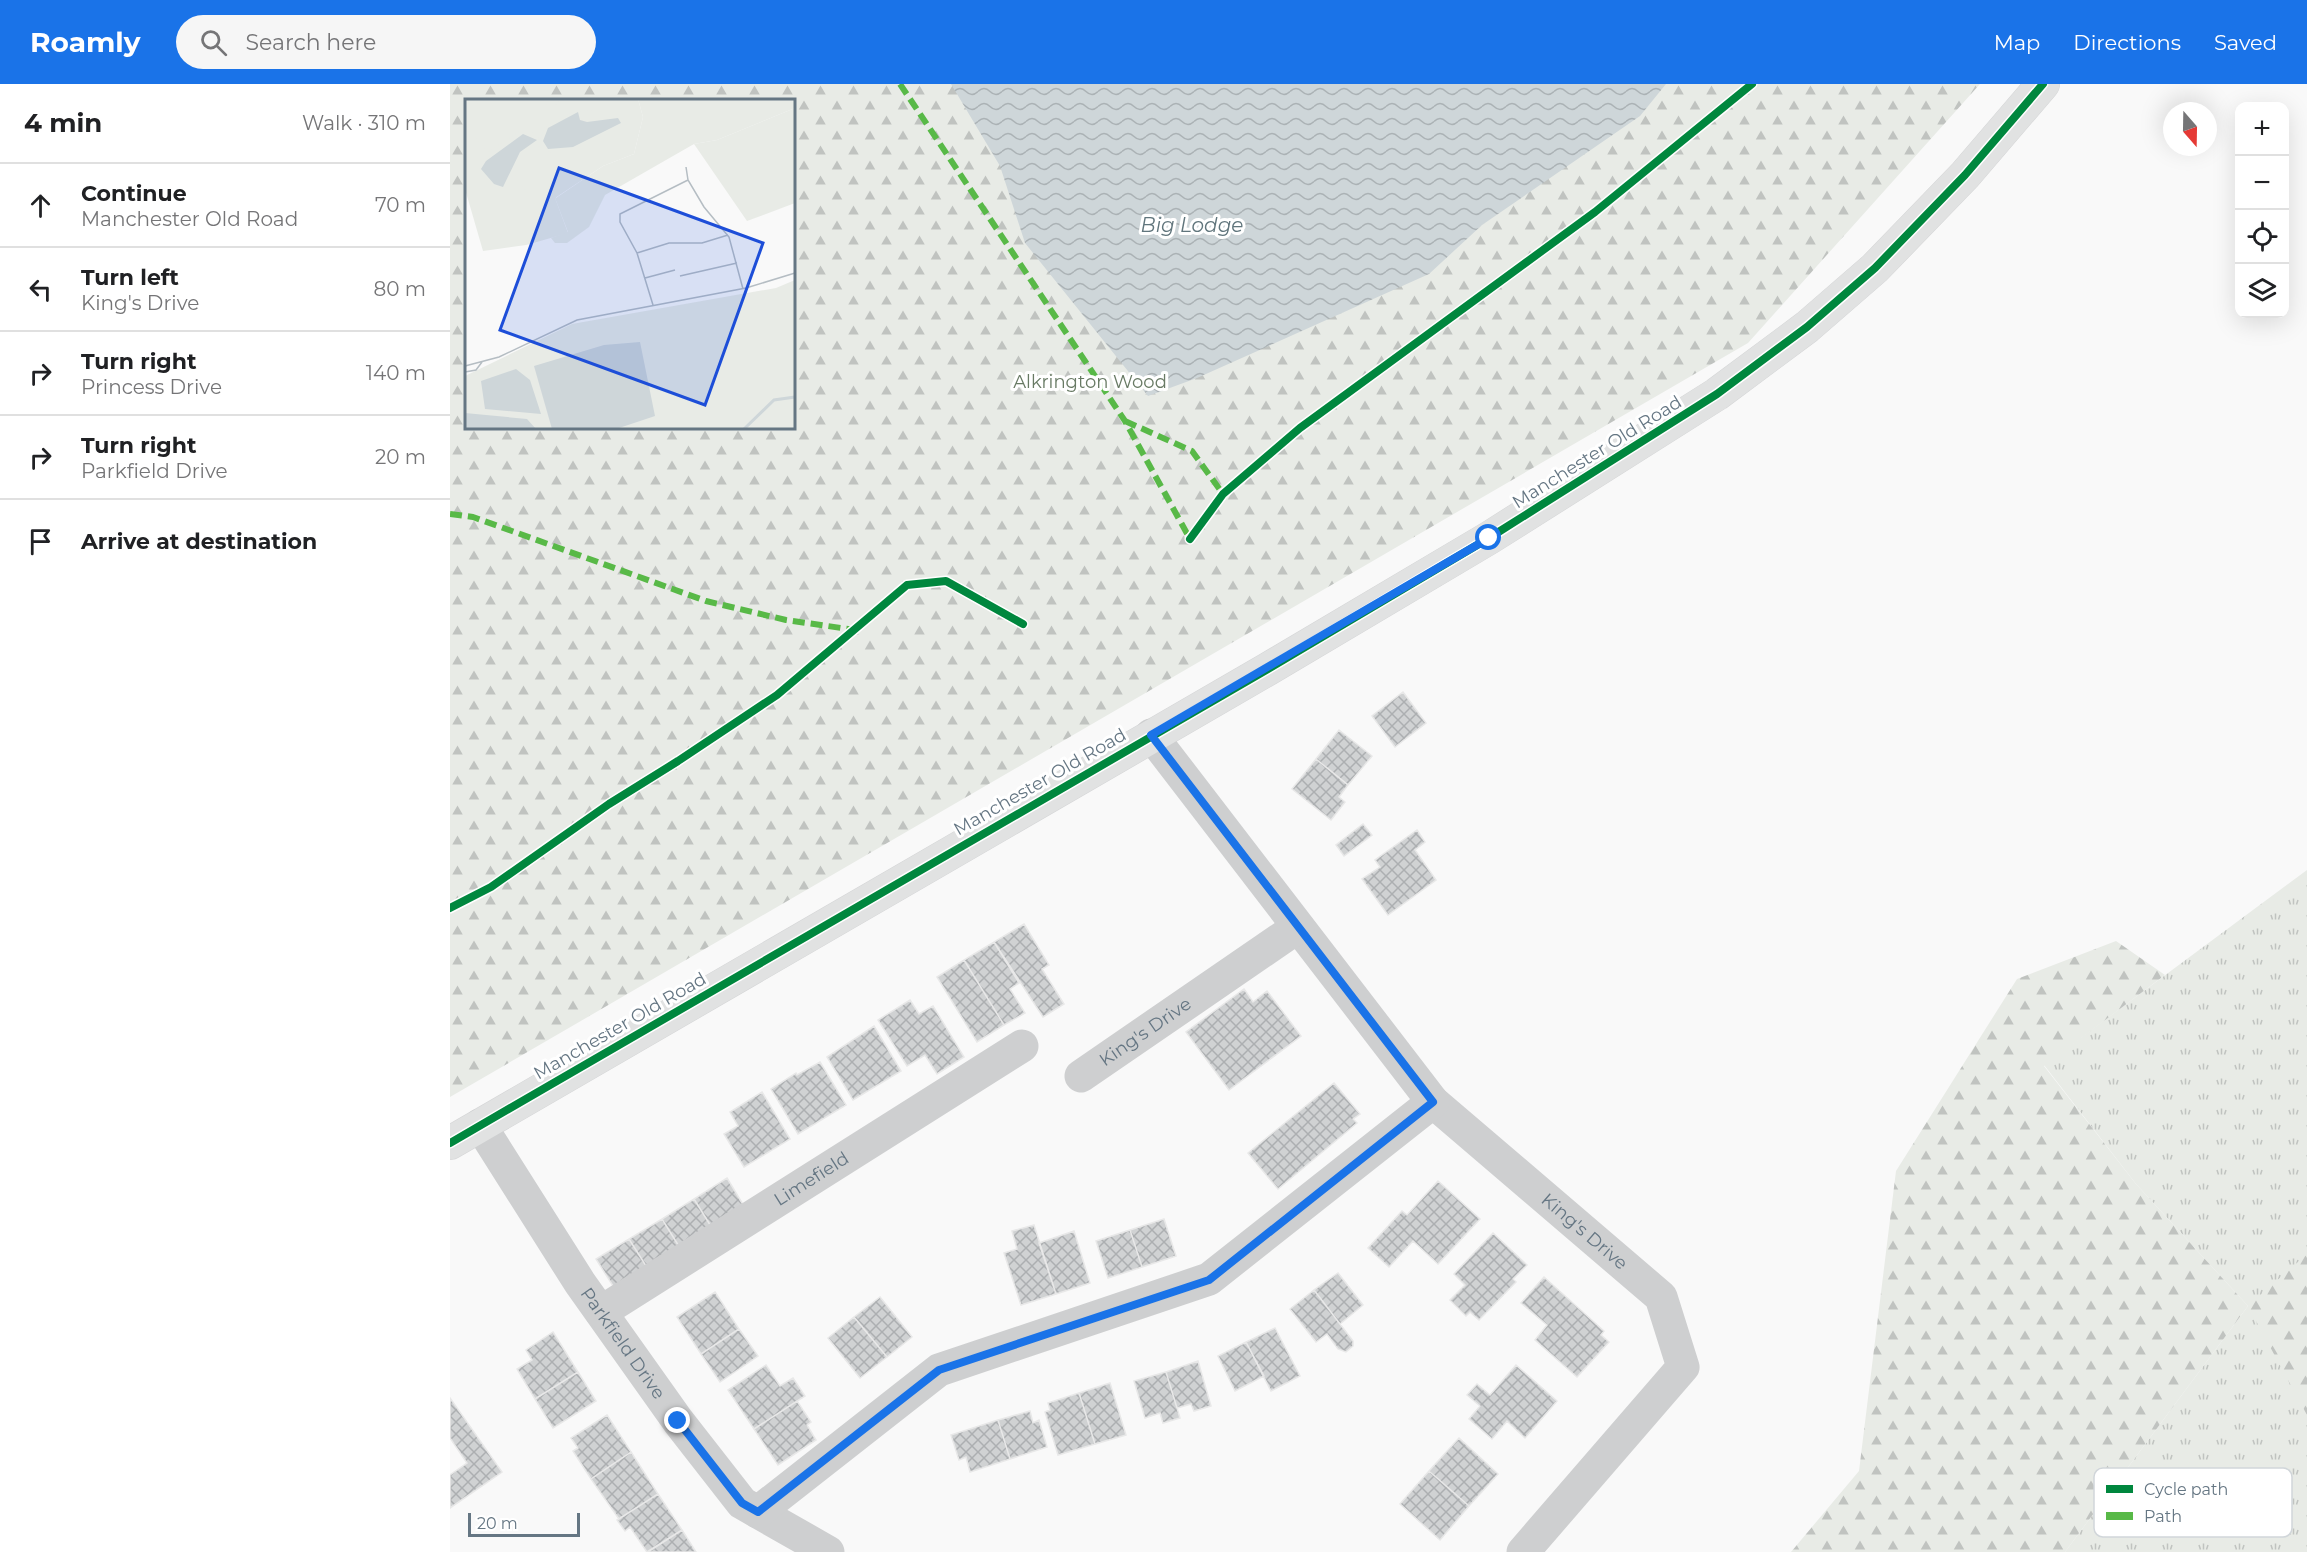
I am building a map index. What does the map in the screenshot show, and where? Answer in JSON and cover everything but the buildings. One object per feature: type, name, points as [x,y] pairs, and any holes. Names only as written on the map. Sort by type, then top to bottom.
[{"type":"main road","name":"Manchester Old Road","points":[[450,1143],[1489,538],[1717,394],[1807,327],[1875,268],[1965,175],[2043,84]]},
{"type":"street","name":"King's Drive","points":[[1151,735],[1433,1102],[1660,1297],[1683,1367],[1522,1552]]},
{"type":"street","name":"King's Drive","points":[[1081,1076],[1298,927]]},
{"type":"street","name":"Limefield","points":[[601,1312],[1022,1046]]},
{"type":"street","points":[[758,1512],[939,1370],[1209,1280],[1433,1102]]},
{"type":"street","name":"Parkfield Drive","points":[[480,1125],[601,1312],[692,1440],[742,1503],[828,1552]]},
{"type":"green space","name":"Alkrington Wood","points":[[450,84],[1980,84],[1748,343],[450,1097]]},
{"type":"green space","points":[[2307,870],[2307,1552],[2065,1552],[2094,1513],[2094,1537],[2292,1537],[2292,1468],[2127,1468],[2248,1306],[2136,1184],[2044,1065]]},
{"type":"green space","points":[[2116,941],[2165,975],[2044,1066],[2136,1184],[2248,1306],[2127,1468],[2094,1468],[2094,1513],[2065,1552],[1791,1552],[1859,1471],[1896,1171],[2017,979]]},
{"type":"green space","points":[[2307,1254],[2307,1415],[2248,1306]]},
{"type":"water","name":"Big Lodge","points":[[951,84],[1666,84],[1640,116],[1482,225],[1429,274],[1197,378],[1148,396],[1025,243],[1000,166]]},
{"type":"marked path","points":[[900,84],[1125,421],[1190,539]]},
{"type":"marked path","points":[[1125,421],[1192,451],[1223,494]]},
{"type":"marked path","points":[[450,514],[473,517],[706,601],[786,620],[855,630]]},
{"type":"cycle path","points":[[1190,539],[1223,494],[1300,428],[1595,212],[1752,84]]},
{"type":"cycle path","points":[[450,1143],[1268,669],[1489,538],[1717,394],[1807,327],[1875,268],[1965,175],[2043,84]]},
{"type":"cycle path","points":[[450,908],[491,887],[609,804],[777,695],[907,585],[946,581],[1023,624]]},
{"type":"route","points":[[678,1421],[742,1503],[758,1512],[939,1370],[1209,1280],[1433,1102],[1151,735],[1268,669],[1489,538]]}]
